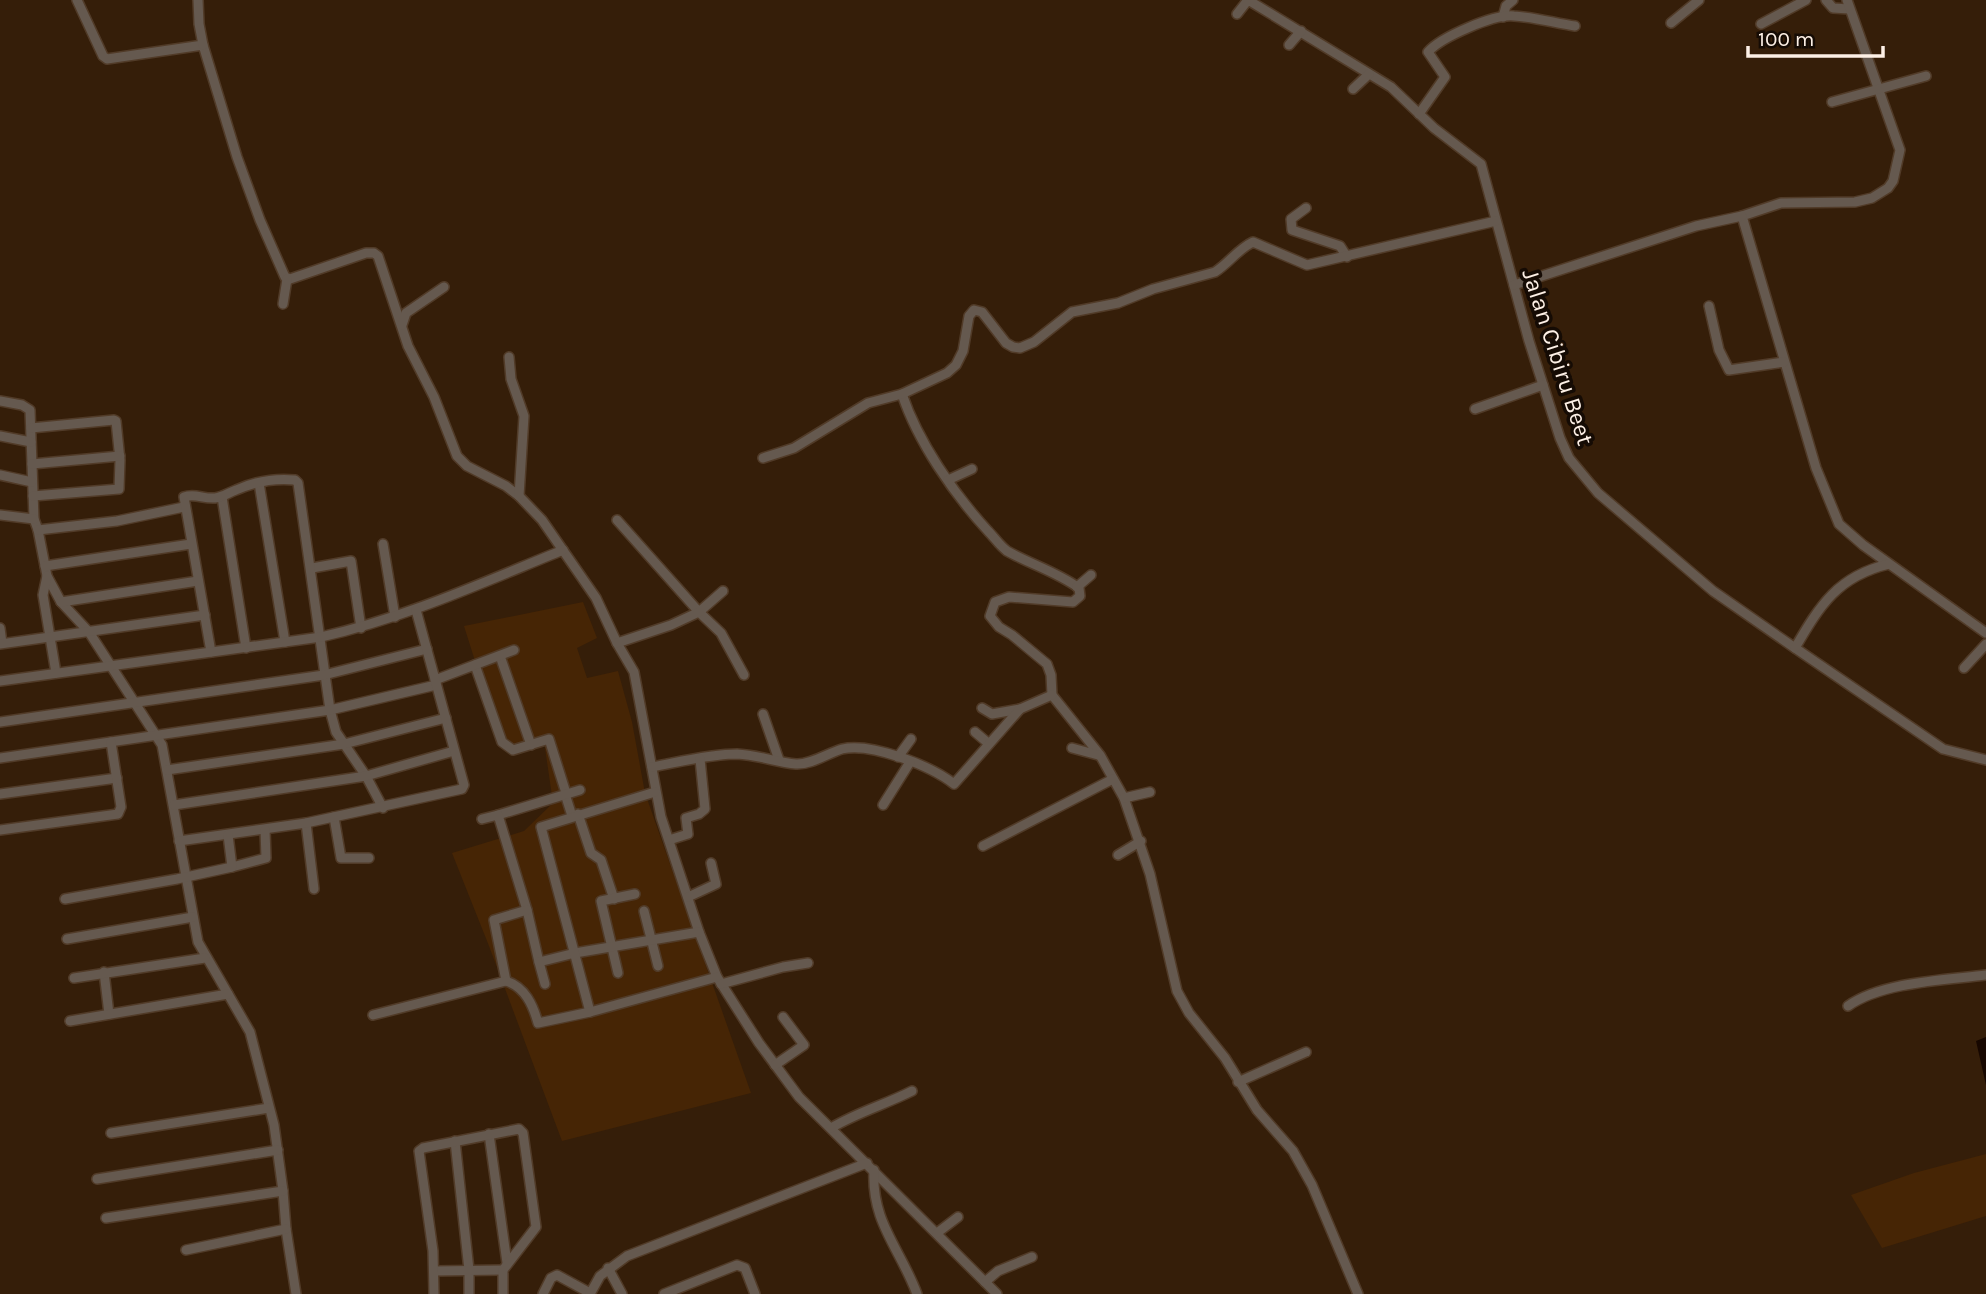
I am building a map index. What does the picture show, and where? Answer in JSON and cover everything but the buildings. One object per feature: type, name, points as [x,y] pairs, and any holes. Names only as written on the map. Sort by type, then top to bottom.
[{"type":"street","points":[[77,0],[99,48],[107,59],[204,45]]},
{"type":"street","points":[[198,0],[199,24],[204,45],[237,157],[279,269],[287,279],[283,304]]},
{"type":"street","points":[[1237,14],[1248,0]]},
{"type":"street","name":"Jalan Cibiru Beet","points":[[1248,0],[1391,88],[1457,147],[1481,164],[1560,438],[1569,458],[1598,493],[1713,591],[1795,648],[1943,748],[1986,760]]},
{"type":"street","points":[[1503,17],[1506,6],[1513,0]]},
{"type":"street","points":[[1671,23],[1699,0]]},
{"type":"street","points":[[1761,24],[1806,0]]},
{"type":"street","points":[[1514,285],[1696,226],[1742,216],[1781,203],[1855,202],[1872,198],[1888,188],[1896,174],[1900,150],[1895,131],[1848,4],[1833,8],[1826,0]]},
{"type":"street","points":[[1419,114],[1445,79],[1444,73],[1428,54],[1447,38],[1503,17],[1513,16],[1575,26]]},
{"type":"street","points":[[1289,45],[1301,31]]},
{"type":"street","points":[[1353,89],[1369,74]]},
{"type":"street","points":[[1832,102],[1926,76]]},
{"type":"street","points":[[1306,208],[1291,219],[1292,230],[1340,246],[1347,257]]},
{"type":"street","points":[[1742,216],[1816,468],[1839,524],[1863,545],[1986,633]]},
{"type":"street","points":[[763,458],[794,448],[868,403],[902,394],[947,373],[956,365],[963,351],[969,316],[974,310],[982,312],[1006,343],[1020,348],[1034,342],[1061,318],[1072,312],[1118,303],[1153,289],[1215,272],[1253,242],[1307,265],[1496,221]]},
{"type":"street","points":[[287,279],[362,254],[374,253],[378,256],[408,346],[445,421],[457,456],[467,466],[506,486],[542,520],[596,598],[634,672],[655,792],[699,932],[719,980],[799,1097],[997,1294]]},
{"type":"street","points":[[402,327],[406,313],[444,287]]},
{"type":"street","points":[[1709,306],[1718,350],[1729,370],[1784,362]]},
{"type":"street","points":[[509,356],[511,379],[525,425],[519,496]]},
{"type":"street","points":[[1475,408],[1543,385]]},
{"type":"street","points":[[902,394],[916,427],[948,480],[963,502],[1005,550],[1077,587],[1080,597],[1073,602],[1009,597],[995,602],[991,610],[992,621],[1047,664],[1051,675],[1052,695],[1100,755],[1124,798],[1141,841],[1177,991],[1189,1013],[1225,1058],[1257,1110],[1293,1152],[1312,1185],[1358,1294]]},
{"type":"street","points":[[0,401],[29,408],[34,519],[47,576],[61,602],[89,632],[162,746],[198,942],[250,1032],[274,1125],[296,1294]]},
{"type":"street","points":[[31,428],[114,420],[120,456],[118,489],[33,496]]},
{"type":"street","points":[[0,436],[31,442]]},
{"type":"street","points":[[32,464],[120,456]]},
{"type":"street","points":[[948,480],[972,469]]},
{"type":"street","points":[[0,475],[32,482]]},
{"type":"street","points":[[211,652],[184,507],[185,495],[195,494],[205,499],[222,498],[260,483],[293,480],[298,482],[330,710],[336,732],[366,776],[383,808]]},
{"type":"street","points":[[260,483],[285,642]]},
{"type":"street","points":[[222,498],[246,648]]},
{"type":"street","points":[[38,530],[117,520],[184,507]]},
{"type":"street","points":[[0,515],[34,519]]},
{"type":"street","points":[[617,520],[721,633],[744,674]]},
{"type":"street","points":[[45,566],[191,544]]},
{"type":"street","points":[[383,544],[395,617]]},
{"type":"street","points":[[0,681],[321,637],[361,628],[416,610],[563,550]]},
{"type":"street","points":[[312,568],[351,561],[361,628]]},
{"type":"street","points":[[1795,648],[1831,594],[1849,579],[1889,564]]},
{"type":"street","points":[[1077,587],[1091,575]]},
{"type":"street","points":[[47,576],[43,595],[56,673]]},
{"type":"street","points":[[61,602],[198,581]]},
{"type":"street","points":[[617,643],[671,625],[699,612],[723,591]]},
{"type":"street","points":[[179,841],[306,823],[462,789],[464,785],[416,610]]},
{"type":"street","points":[[0,628],[1,643],[205,615]]},
{"type":"street","points":[[1964,668],[1986,645]]},
{"type":"street","points":[[0,722],[324,676],[427,649]]},
{"type":"street","points":[[0,758],[330,710],[435,682],[514,650]]},
{"type":"street","points":[[500,656],[531,745]]},
{"type":"street","points":[[475,665],[502,742],[513,750],[549,739],[565,794],[592,853],[601,860],[614,899]]},
{"type":"street","points":[[982,708],[992,714],[1020,709],[1052,695]]},
{"type":"street","points":[[652,766],[736,754],[801,764],[844,749],[862,748],[898,757],[934,772],[954,784],[1020,709]]},
{"type":"street","points":[[763,714],[779,760]]},
{"type":"street","points":[[167,770],[344,744],[446,718]]},
{"type":"street","points":[[975,732],[988,743]]},
{"type":"street","points":[[898,757],[911,740]]},
{"type":"street","points":[[0,830],[118,814],[121,807],[111,742]]},
{"type":"street","points":[[1072,748],[1100,755]]},
{"type":"street","points":[[174,805],[366,776],[454,751]]},
{"type":"street","points":[[669,841],[688,834],[686,818],[705,809],[700,759]]},
{"type":"street","points":[[883,805],[910,762]]},
{"type":"street","points":[[0,794],[117,778]]},
{"type":"street","points":[[983,846],[1113,779]]},
{"type":"street","points":[[482,819],[580,790]]},
{"type":"street","points":[[590,1012],[541,827],[655,792]]},
{"type":"street","points":[[1124,798],[1150,792]]},
{"type":"street","points":[[498,815],[527,910],[545,984]]},
{"type":"street","points":[[334,817],[341,858],[369,858]]},
{"type":"street","points":[[306,823],[314,889]]},
{"type":"street","points":[[65,899],[185,877],[266,858],[265,830]]},
{"type":"street","points":[[228,835],[232,867]]},
{"type":"street","points":[[1118,855],[1141,841]]},
{"type":"street","points":[[688,897],[716,884],[710,863]]},
{"type":"street","points":[[618,973],[601,901],[635,894]]},
{"type":"street","points":[[506,981],[494,920],[527,910]]},
{"type":"street","points":[[644,911],[658,966]]},
{"type":"street","points":[[67,939],[193,917]]},
{"type":"street","points":[[539,962],[575,953],[699,932]]},
{"type":"street","points":[[74,978],[205,958]]},
{"type":"street","points":[[373,1015],[506,981],[516,984],[525,995],[533,1006],[538,1023],[719,980],[808,963]]},
{"type":"street","points":[[104,972],[109,1014]]},
{"type":"street","points":[[1847,1006],[1866,995],[1891,989],[1986,975]]},
{"type":"street","points":[[70,1021],[228,994]]},
{"type":"street","points":[[775,1065],[804,1045],[783,1017]]},
{"type":"street","points":[[1238,1082],[1306,1052]]},
{"type":"street","points":[[831,1128],[857,1113],[912,1091]]},
{"type":"street","points":[[111,1133],[269,1108]]},
{"type":"street","points":[[434,1271],[505,1267],[536,1227],[523,1133],[519,1129],[423,1148],[419,1152],[434,1271],[434,1294]]},
{"type":"street","points":[[489,1133],[505,1267],[503,1294]]},
{"type":"street","points":[[455,1141],[469,1270],[469,1294]]},
{"type":"street","points":[[97,1179],[278,1150]]},
{"type":"street","points":[[543,1294],[551,1278],[557,1275],[590,1294],[597,1280],[608,1268],[670,1237],[871,1167]]},
{"type":"street","points":[[871,1167],[877,1212],[917,1294]]},
{"type":"street","points":[[106,1219],[284,1191]]},
{"type":"street","points":[[937,1233],[958,1217]]},
{"type":"street","points":[[186,1250],[286,1229]]},
{"type":"street","points":[[985,1282],[998,1271],[1032,1257]]},
{"type":"street","points":[[664,1294],[737,1265],[745,1268],[755,1294]]},
{"type":"street","points":[[608,1268],[622,1294]]},
{"type":"shaded area","points":[[583,602],[597,638],[577,648],[587,678],[618,671],[632,722],[645,793],[751,1093],[562,1141],[452,853],[524,831],[553,803],[544,741],[503,750],[464,626]]},
{"type":"shaded area","points":[[1986,1037],[1986,1085],[1976,1041]]},
{"type":"shaded area","points":[[1986,1154],[1986,1216],[1882,1248],[1851,1195],[1914,1173]]}]
